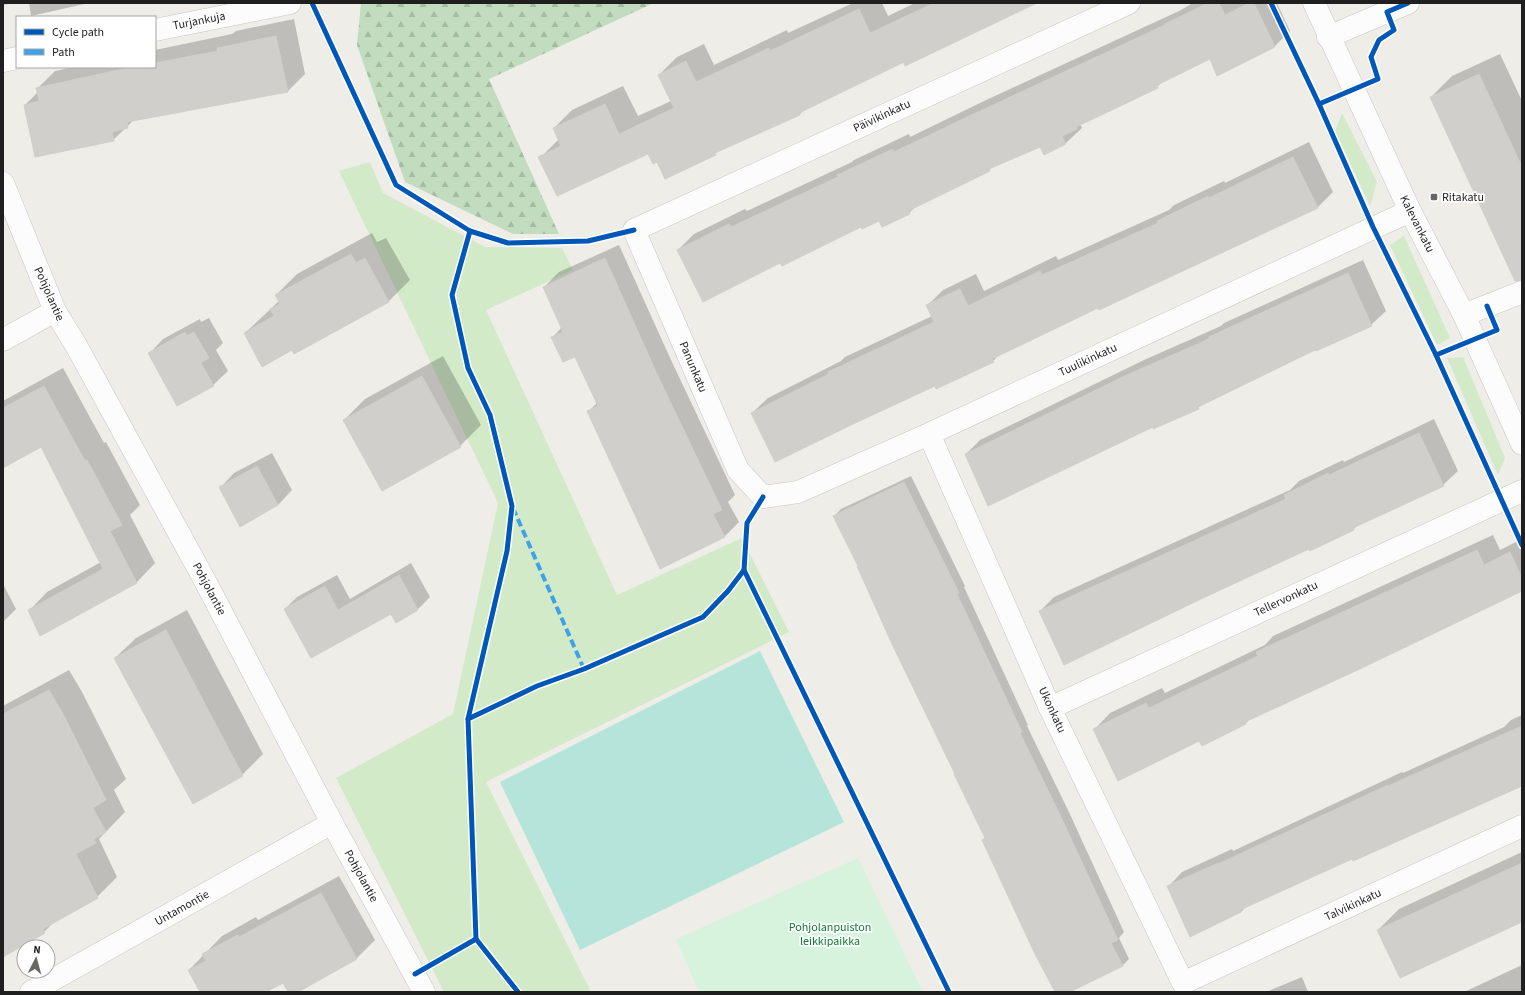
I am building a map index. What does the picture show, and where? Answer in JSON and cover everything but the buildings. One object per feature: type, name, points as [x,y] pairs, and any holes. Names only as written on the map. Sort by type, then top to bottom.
[{"type":"street","name":"Turjankuja","points":[[156,30],[290,3]]},
{"type":"street","name":"Päivikinkatu","points":[[634,230],[1129,3]]},
{"type":"street","name":"Kalevankatu","points":[[1314,3],[1328,37],[1410,211],[1464,315],[1522,444]]},
{"type":"street","points":[[1328,37],[1408,3]]},
{"type":"street","points":[[3,61],[16,58]]},
{"type":"street","name":"Pohjolantie","points":[[3,183],[55,311],[77,347],[200,573],[332,823],[424,992]]},
{"type":"street","name":"Tuulikinkatu","points":[[763,497],[798,492],[929,434],[1410,211]]},
{"type":"street","name":"Panunkatu","points":[[634,230],[738,470],[763,497]]},
{"type":"street","points":[[1464,315],[1522,292]]},
{"type":"street","points":[[3,340],[55,311]]},
{"type":"street","name":"Ukonkatu","points":[[929,434],[1050,708],[1183,983]]},
{"type":"street","name":"Tellervonkatu","points":[[1050,708],[1522,491]]},
{"type":"street","name":"Untamontie","points":[[31,992],[332,823]]},
{"type":"street","name":"Talvikinkatu","points":[[1183,983],[1522,826]]},
{"type":"green space","points":[[361,3],[654,3],[489,79],[559,234],[513,234],[405,182],[357,45]]},
{"type":"green space","points":[[1342,113],[1377,182],[1370,206],[1335,131]]},
{"type":"green space","points":[[370,162],[383,193],[485,247],[562,248],[573,270],[486,310],[617,595],[742,538],[789,632],[486,782],[591,992],[444,992],[336,778],[453,714],[498,503],[339,171]]},
{"type":"green space","points":[[1404,236],[1450,338],[1437,345],[1390,245]]},
{"type":"green space","points":[[1463,357],[1505,458],[1498,475],[1447,358]]},
{"type":"green space","name":"Pohjolanpuiston leikkipaikka","points":[[858,858],[923,992],[699,992],[676,939]]},
{"type":"shaded area","points":[[760,651],[844,822],[580,950],[500,782]]},
{"type":"marked path","points":[[513,508],[584,669]]},
{"type":"cycle path","points":[[312,3],[396,185],[470,231],[508,243],[588,241],[634,230]]},
{"type":"cycle path","points":[[1271,3],[1319,104],[1373,227],[1436,355],[1522,545]]},
{"type":"cycle path","points":[[1319,104],[1378,79],[1371,57],[1379,40],[1394,30],[1387,12],[1408,3]]},
{"type":"cycle path","points":[[468,719],[507,551],[512,506],[490,415],[468,368],[452,295],[470,231]]},
{"type":"cycle path","points":[[1436,355],[1497,330],[1487,306]]},
{"type":"cycle path","points":[[518,992],[476,939],[468,719],[537,686],[584,669],[703,617],[728,591],[744,570],[747,523],[763,497]]},
{"type":"cycle path","points":[[744,570],[949,992]]},
{"type":"cycle path","points":[[415,974],[476,939]]},
{"type":"place","name":"Ritakatu","points":[[1434,197]]}]
